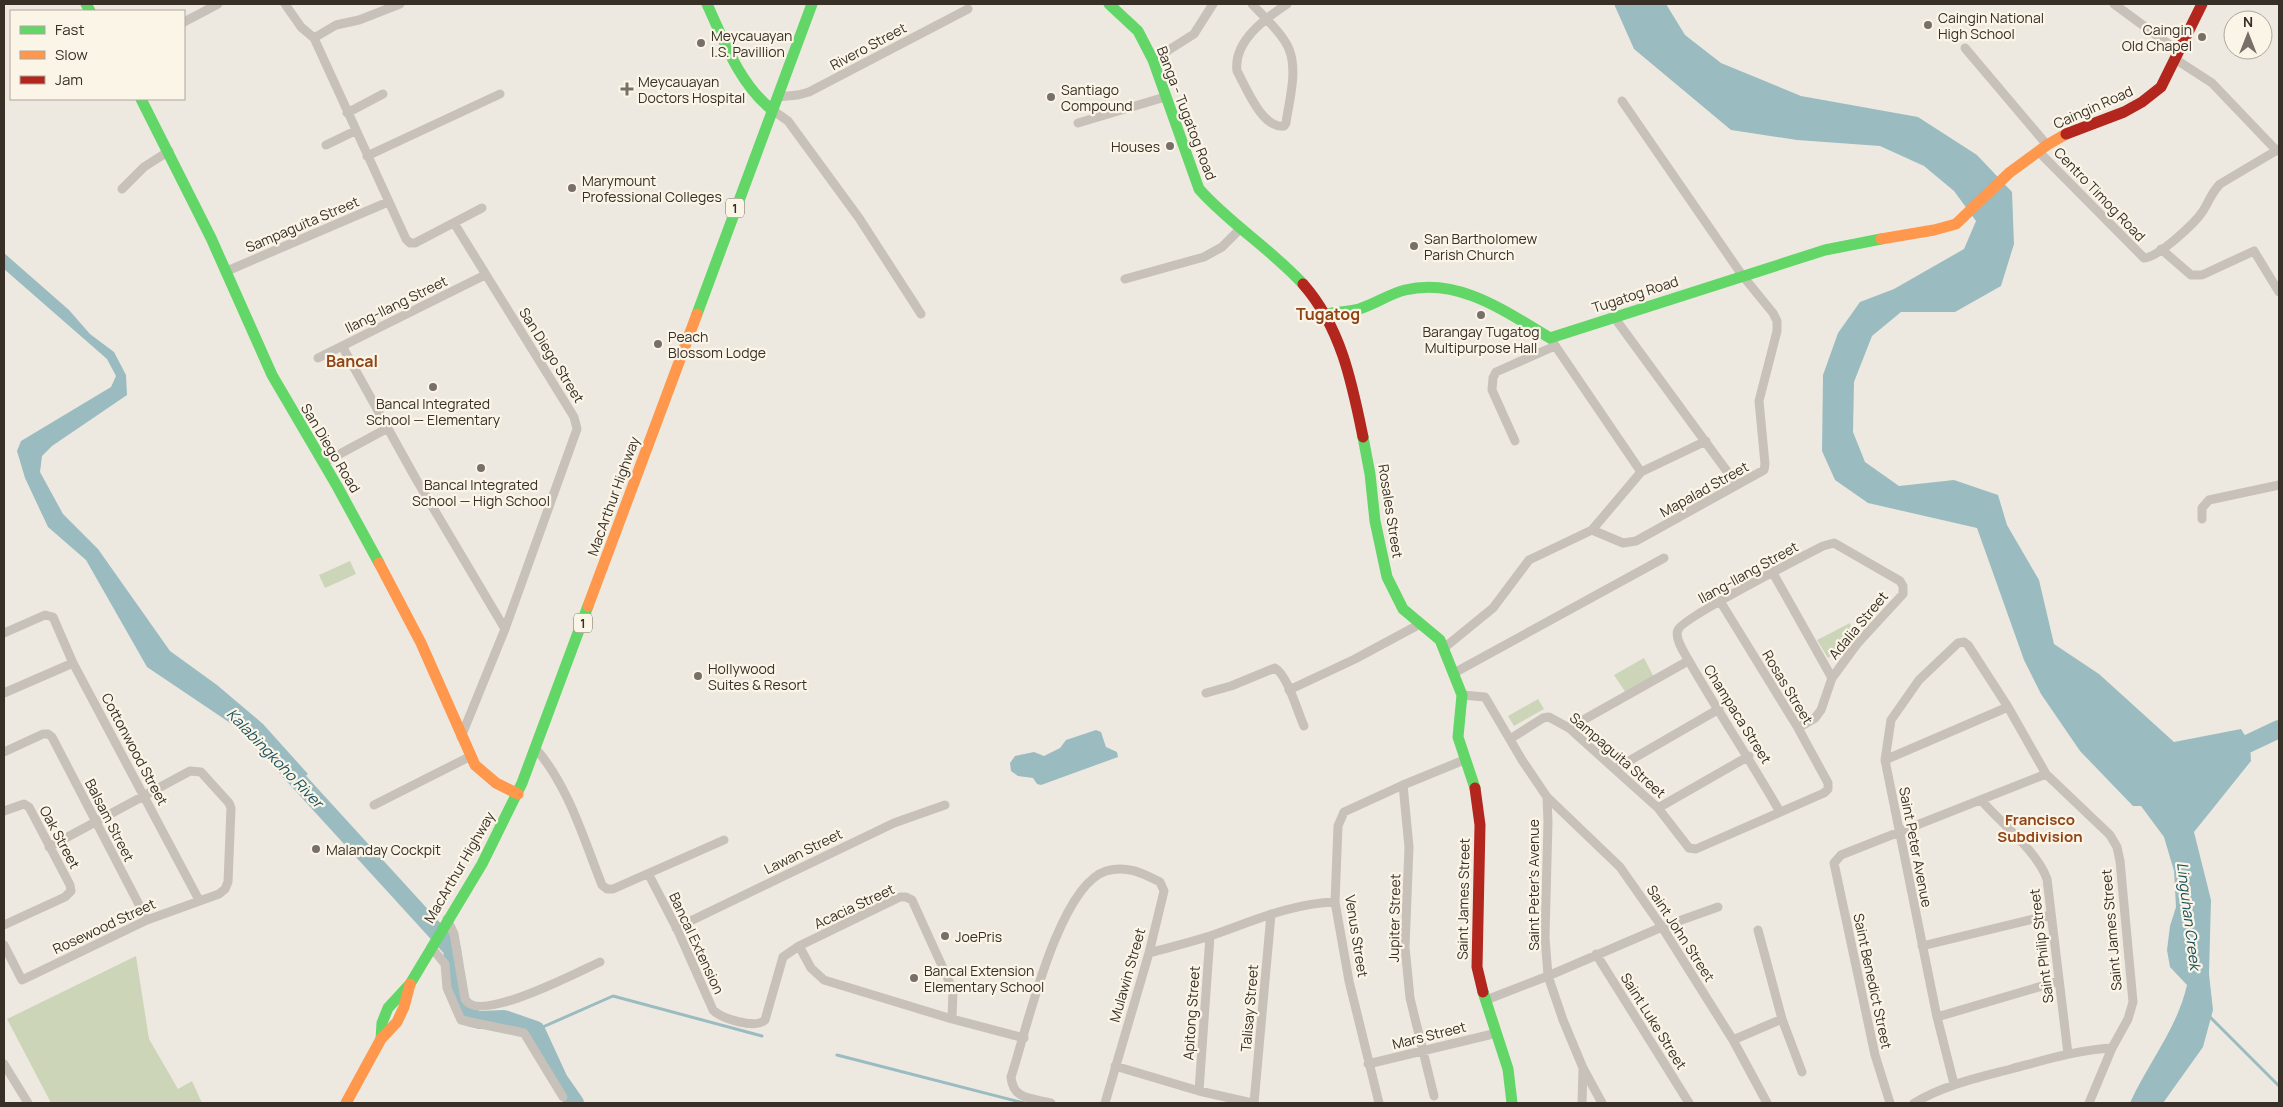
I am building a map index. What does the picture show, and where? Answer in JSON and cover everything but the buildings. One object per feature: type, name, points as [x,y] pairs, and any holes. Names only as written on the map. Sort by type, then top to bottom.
[{"type":"main road","points":[[707,4],[754,93],[763,104],[771,109]]},
{"type":"main road","name":"MacArthur Highway","points":[[346,1103],[381,1039],[380,1026],[395,997],[410,984],[432,944],[482,864],[518,794],[771,109],[812,4]]},
{"type":"main road","name":"Banga - Tugatog Road","points":[[1109,4],[1138,31],[1153,60],[1199,190],[1290,270],[1325,314]]},
{"type":"main road","name":"Caingin Road","points":[[1963,218],[2009,173],[2043,148],[2064,135],[2124,112],[2142,102],[2161,87],[2202,4]]},
{"type":"main road","name":"San Diego Road","points":[[142,100],[227,271],[272,375],[400,602],[421,643],[475,765],[496,784],[518,794]]},
{"type":"main road","name":"Tugatog Road","points":[[1553,342],[1614,317],[1742,276],[1856,243],[1934,230],[1956,224],[1963,218]]},
{"type":"main road","points":[[1325,314],[1360,308],[1404,290],[1424,286],[1440,287],[1468,294],[1553,342]]},
{"type":"main road","name":"Rosales Street","points":[[1325,314],[1343,353],[1351,381],[1370,474],[1375,521],[1387,577],[1403,609],[1434,634],[1444,648],[1462,695]]},
{"type":"main road","name":"Saint James Street","points":[[1462,695],[1458,737],[1476,793],[1479,816],[1477,962],[1479,980],[1508,1069],[1512,1103]]},
{"type":"street","points":[[185,21],[218,4]]},
{"type":"street","points":[[285,4],[301,28],[314,38],[406,239],[410,243],[415,243],[482,208]]},
{"type":"street","points":[[314,38],[336,25],[356,21],[400,4]]},
{"type":"street","points":[[1153,60],[1194,34],[1213,4]]},
{"type":"street","points":[[1252,4],[1266,18],[1288,48],[1291,56],[1292,81],[1284,126],[1270,123],[1262,116],[1236,71],[1237,57],[1242,46],[1266,18],[1287,4]]},
{"type":"street","points":[[2114,4],[2212,83],[2278,150]]},
{"type":"street","name":"Rivero Street","points":[[777,96],[798,95],[809,92],[968,9]]},
{"type":"street","name":"Centro Timog Road","points":[[1965,48],[2043,148],[2140,255],[2149,257],[2186,230],[2202,212],[2212,192],[2220,184],[2278,150]]},
{"type":"street","points":[[347,113],[383,94]]},
{"type":"street","points":[[367,156],[500,94]]},
{"type":"street","points":[[1078,123],[1165,97]]},
{"type":"street","points":[[1622,101],[1742,276]]},
{"type":"street","points":[[771,109],[788,121],[859,218],[921,314]]},
{"type":"street","points":[[326,145],[356,131]]},
{"type":"street","points":[[122,189],[144,166],[168,152]]},
{"type":"street","name":"Sampaguita Street","points":[[227,271],[388,202]]},
{"type":"street","name":"San Diego Street","points":[[454,223],[574,417],[577,429],[505,628],[461,737]]},
{"type":"street","points":[[1124,279],[1204,257],[1222,247],[1241,228]]},
{"type":"street","points":[[2161,249],[2191,275],[2197,276],[2254,251],[2279,292]]},
{"type":"street","name":"Ilang-Ilang Street","points":[[318,358],[485,275]]},
{"type":"street","name":"Mapalad Street","points":[[1592,530],[1623,543],[1630,543],[1764,470],[1766,464],[1759,401],[1777,331],[1777,321],[1773,313],[1742,276]]},
{"type":"street","points":[[1614,317],[1737,485]]},
{"type":"street","points":[[1515,441],[1492,390],[1493,378],[1496,372],[1553,342],[1641,472]]},
{"type":"street","points":[[342,346],[416,479],[505,628]]},
{"type":"street","points":[[323,463],[388,428]]},
{"type":"street","points":[[1444,648],[1492,608],[1529,560],[1592,530],[1641,472],[1706,441]]},
{"type":"street","points":[[2202,519],[2202,508],[2209,500],[2279,485]]},
{"type":"street","name":"Ilang-Ilang Street","points":[[1678,630],[1682,624],[1720,601],[1823,546],[1834,543],[1900,581],[1903,586]]},
{"type":"street","points":[[1454,673],[1664,558]]},
{"type":"street","points":[[1773,573],[1832,678]]},
{"type":"street","name":"Adalia Street","points":[[1798,728],[1815,718],[1821,710],[1832,678],[1857,644],[1903,594],[1903,586]]},
{"type":"street","name":"Rosas Street","points":[[1720,601],[1798,728],[1828,783],[1828,789],[1780,812]]},
{"type":"street","name":"Cottonwood Street","points":[[4,632],[45,615],[53,617],[73,663],[199,900]]},
{"type":"street","points":[[1289,690],[1355,659],[1420,624]]},
{"type":"street","name":"Champaca Street","points":[[1678,630],[1677,637],[1688,661],[1748,756],[1780,812]]},
{"type":"street","name":"Saint Peter Avenue","points":[[1954,1084],[1922,946],[1885,760],[1891,720],[1919,680],[1958,643],[1964,642],[1968,645],[2008,707]]},
{"type":"street","points":[[1569,728],[1688,661]]},
{"type":"street","points":[[4,693],[73,663]]},
{"type":"street","points":[[1206,693],[1231,686],[1274,668],[1278,670],[1289,690],[1304,726]]},
{"type":"street","points":[[1462,695],[1485,697],[1547,797]]},
{"type":"street","points":[[1885,760],[2008,707],[2046,774],[1899,833]]},
{"type":"street","points":[[1615,769],[1719,709]]},
{"type":"street","name":"Sampaguita Street","points":[[1510,739],[1543,718],[1549,717],[1569,728],[1658,808],[1684,844],[1689,848],[1696,849],[1780,812]]},
{"type":"street","name":"Balsam Street","points":[[4,752],[42,734],[48,734],[96,821],[146,920]]},
{"type":"street","points":[[536,749],[547,762],[565,794],[602,885],[607,889],[614,889],[649,875],[724,840]]},
{"type":"street","points":[[374,805],[471,756]]},
{"type":"street","points":[[1658,808],[1748,756]]},
{"type":"street","name":"Venus Street","points":[[1378,1103],[1349,981],[1336,902],[1338,826],[1344,812],[1464,760]]},
{"type":"street","name":"Rosewood Street","points":[[4,945],[22,980],[146,920],[219,894],[225,889],[228,882],[232,814],[229,803],[201,772],[195,770],[144,795]]},
{"type":"street","name":"Saint James Street","points":[[2046,774],[2110,835],[2117,848],[2120,861],[2133,1002],[2128,1018],[2112,1048],[2089,1103]]},
{"type":"street","name":"Jupiter Street","points":[[1403,785],[1409,847],[1405,947],[1410,998],[1421,1050],[1434,1096]]},
{"type":"street","points":[[49,847],[144,795]]},
{"type":"street","name":"Saint John Street","points":[[1547,797],[1620,867],[1662,927],[1733,1040],[1767,1103]]},
{"type":"street","name":"Saint Peter's Avenue","points":[[1547,797],[1545,937],[1548,976],[1563,1020],[1583,1068],[1602,1103]]},
{"type":"street","name":"Saint Philip Street","points":[[1980,800],[2025,846],[2044,870],[2049,889],[2050,915],[2068,1054]]},
{"type":"street","name":"Oak Street","points":[[4,811],[24,804],[29,808],[70,885],[71,891],[65,897],[4,925]]},
{"type":"street","name":"Lawan Street","points":[[676,928],[894,823],[945,805]]},
{"type":"street","name":"Saint Benedict Street","points":[[1890,1103],[1875,1055],[1834,863],[1841,855],[1899,833]]},
{"type":"street","name":"Mulawin Street","points":[[1024,1038],[1048,954],[1075,900],[1092,878],[1105,872],[1133,869],[1160,882],[1164,891],[1149,953],[1115,1066]]},
{"type":"street","name":"Bancal Extension","points":[[649,875],[676,928],[713,1010],[720,1015],[752,1025],[760,1024],[764,1020],[783,957],[799,946]]},
{"type":"street","name":"Acacia Street","points":[[799,946],[900,897],[906,897],[912,900],[953,990],[952,1019]]},
{"type":"street","points":[[1149,953],[1210,936],[1271,914],[1317,903],[1336,902]]},
{"type":"street","points":[[1486,1000],[1548,976],[1662,927],[1718,907]]},
{"type":"street","name":"Talisay Street","points":[[1253,1103],[1271,914]]},
{"type":"street","points":[[1922,946],[2050,915]]},
{"type":"street","points":[[445,923],[454,934],[465,999],[467,1003],[476,1007],[504,1003],[527,995],[600,962]]},
{"type":"street","points":[[1758,930],[1782,1019],[1802,1072]]},
{"type":"street","name":"Apitong Street","points":[[1199,1091],[1210,936]]},
{"type":"street","points":[[432,944],[445,964],[447,988],[461,1020],[524,1033],[563,1097]]},
{"type":"street","points":[[799,946],[811,968],[824,980],[952,1019],[1024,1038],[1011,1077],[1012,1088],[1030,1100],[1051,1103]]},
{"type":"street","name":"Saint Luke Street","points":[[1596,954],[1688,1103]]},
{"type":"street","points":[[1937,1016],[2059,981]]},
{"type":"street","points":[[1733,1040],[1782,1019]]},
{"type":"street","name":"Mars Street","points":[[1368,1064],[1497,1032]]},
{"type":"street","points":[[1914,1103],[1929,1094],[1954,1084],[2068,1054],[2112,1048]]},
{"type":"street","points":[[4,1064],[28,1103]]},
{"type":"street","points":[[1106,1103],[1115,1066],[1199,1091],[1253,1103]]},
{"type":"street","points":[[1582,1103],[1583,1068]]},
{"type":"green space","points":[[350,561],[356,574],[325,588],[319,575]]},
{"type":"green space","points":[[1850,623],[1855,639],[1828,658],[1817,640]]},
{"type":"green space","points":[[1644,658],[1655,679],[1626,693],[1614,675]]},
{"type":"green space","points":[[1538,699],[1544,709],[1514,726],[1508,716]]},
{"type":"green space","points":[[136,956],[149,1039],[178,1089],[192,1081],[202,1103],[51,1103],[7,1019]]},
{"type":"water","name":"Linguhan Creek","points":[[1614,4],[1666,4],[1685,35],[1721,63],[1801,96],[1918,117],[1977,155],[2012,192],[2014,244],[2001,286],[1955,312],[1901,312],[1872,336],[1854,382],[1853,432],[1865,462],[1899,486],[1954,480],[1998,495],[2007,525],[2039,580],[2054,644],[2099,674],[2174,742],[2241,729],[2250,744],[2251,761],[2194,832],[2211,900],[2209,974],[2213,1010],[2203,1047],[2163,1103],[2130,1103],[2169,1031],[2187,985],[2170,967],[2167,950],[2170,926],[2176,907],[2174,871],[2164,837],[2141,806],[2133,806],[2080,751],[2041,694],[2024,660],[1977,528],[1868,503],[1835,480],[1822,451],[1823,375],[1838,333],[1860,302],[1894,289],[1964,249],[1976,221],[1954,191],[1924,166],[1880,146],[1797,140],[1731,130],[1634,49]]},
{"type":"water","points":[[4,253],[69,310],[90,334],[114,352],[126,375],[127,395],[52,446],[42,456],[40,472],[63,514],[98,549],[170,651],[217,685],[263,724],[308,774],[292,786],[248,735],[147,667],[86,560],[48,527],[25,478],[17,451],[21,441],[111,387],[116,376],[107,359],[4,269]]},
{"type":"water","points":[[1096,730],[1101,732],[1106,747],[1117,752],[1118,757],[1041,785],[1037,784],[1033,778],[1018,776],[1011,771],[1010,763],[1015,756],[1034,752],[1044,756],[1060,748],[1066,740]]},
{"type":"waterway","points":[[2228,753],[2279,729]]},
{"type":"waterway","name":"Kalabingkoho River","points":[[284,765],[452,949],[458,993],[468,1017],[480,1020],[504,1019],[536,1030],[559,1080],[575,1103]]},
{"type":"waterway","points":[[536,1030],[613,996],[762,1036]]},
{"type":"waterway","points":[[2209,1016],[2279,1086]]},
{"type":"waterway","points":[[837,1055],[1024,1103]]},
{"type":"traffic: fast","points":[[86,4],[89,10]]},
{"type":"traffic: fast","points":[[707,4],[733,61],[750,87],[771,109]]},
{"type":"traffic: fast","points":[[697,314],[812,4]]},
{"type":"traffic: fast","points":[[1109,4],[1138,31],[1153,60],[1199,189],[1224,214],[1278,259],[1303,284]]},
{"type":"traffic: fast","points":[[142,100],[211,238],[272,375],[337,486],[379,563]]},
{"type":"traffic: fast","points":[[1325,314],[1359,309],[1405,290],[1425,287],[1444,288],[1481,299],[1550,338],[1825,250],[1881,239]]},
{"type":"traffic: fast","points":[[1363,437],[1370,474],[1375,521],[1387,577],[1403,609],[1440,640],[1462,695],[1458,737],[1475,788]]},
{"type":"traffic: fast","points":[[381,1039],[382,1023],[388,1008],[410,984],[482,864],[522,783],[588,606]]},
{"type":"traffic: fast","points":[[1483,992],[1508,1069],[1512,1103]]},
{"type":"traffic: slow","points":[[1881,239],[1934,230],[1956,224],[2009,173],[2047,145],[2066,134]]},
{"type":"traffic: slow","points":[[588,606],[697,314]]},
{"type":"traffic: slow","points":[[379,563],[421,643],[475,765],[496,783],[518,794]]},
{"type":"traffic: slow","points":[[346,1103],[381,1039],[397,1022],[404,1007],[410,984]]},
{"type":"traffic: jam","points":[[2066,134],[2124,112],[2142,102],[2161,87],[2202,4]]},
{"type":"traffic: jam","points":[[1303,284],[1327,318],[1336,337],[1349,376],[1363,437]]},
{"type":"traffic: jam","points":[[1475,788],[1480,825],[1477,967],[1483,992]]},
{"type":"place","name":"Caingin National High School","points":[[1928,25]]},
{"type":"place","name":"Caingin Old Chapel","points":[[2202,37]]},
{"type":"place","name":"Meycauayan I.S. Pavillion","points":[[701,43]]},
{"type":"place","name":"Meycauayan Doctors Hospital","points":[[627,89]]},
{"type":"place","name":"Santiago Compound","points":[[1051,97]]},
{"type":"place","name":"Houses","points":[[1170,146]]},
{"type":"place","name":"Marymount Professional Colleges","points":[[572,188]]},
{"type":"place","name":"San Bartholomew Parish Church","points":[[1414,246]]},
{"type":"place","name":"Barangay Tugatog Multipurpose Hall","points":[[1481,315]]},
{"type":"place","name":"Peach Blossom Lodge","points":[[658,344]]},
{"type":"place","name":"Bancal Integrated School — Elementary","points":[[433,387]]},
{"type":"place","name":"Bancal Integrated School — High School","points":[[481,468]]},
{"type":"place","name":"Hollywood Suites & Resort","points":[[698,676]]},
{"type":"place","name":"Malanday Cockpit","points":[[316,849]]},
{"type":"place","name":"JoePris","points":[[945,936]]},
{"type":"place","name":"Bancal Extension Elementary School","points":[[914,978]]},
{"type":"district","name":"Tugatog","points":[[1328,314]]},
{"type":"district","name":"Bancal","points":[[352,361]]},
{"type":"district","name":"Francisco Subdivision","points":[[2040,828]]}]
